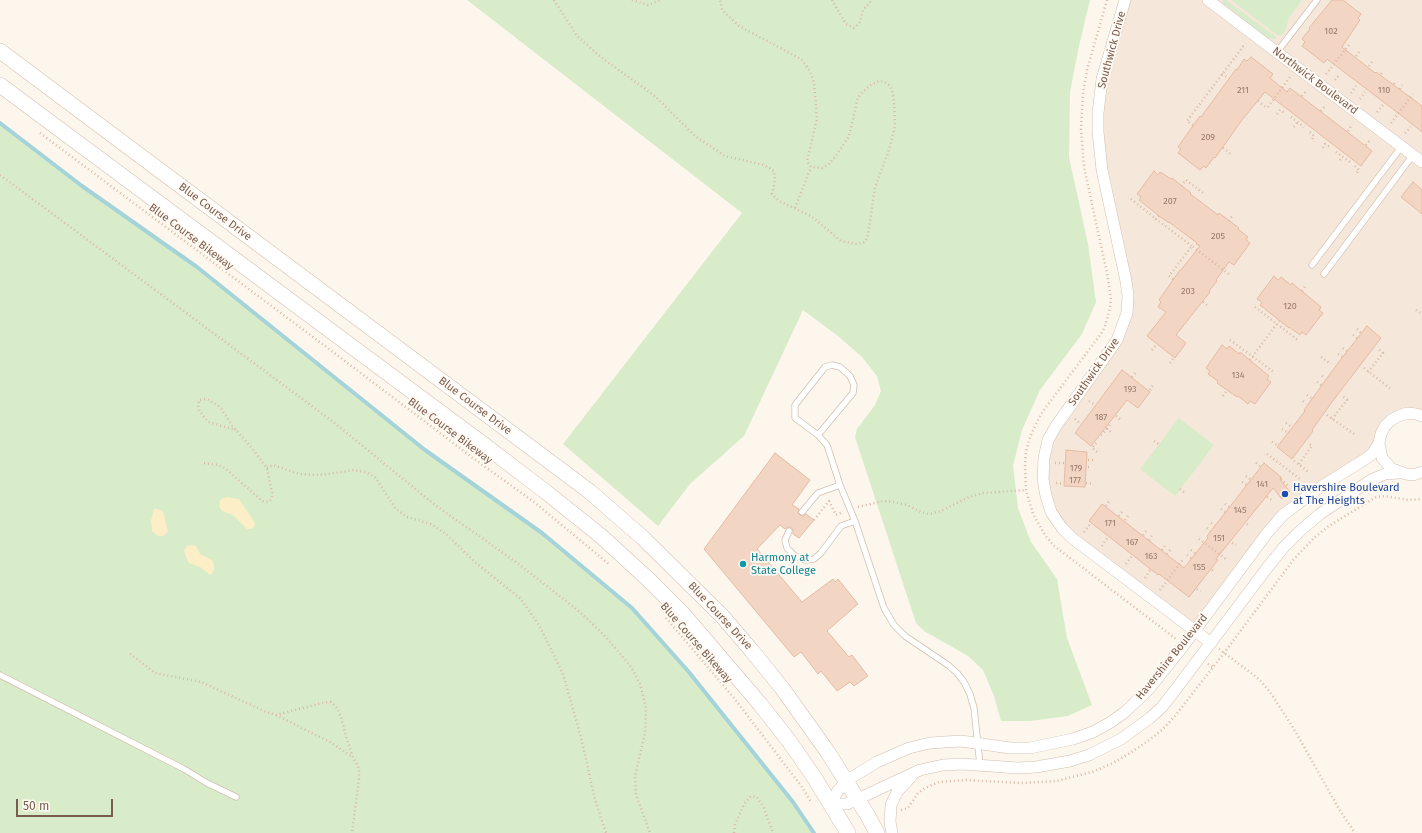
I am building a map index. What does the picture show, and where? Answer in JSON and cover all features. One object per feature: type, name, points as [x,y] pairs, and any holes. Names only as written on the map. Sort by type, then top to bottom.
[{"type":"main road","name":"Blue Course Drive","points":[[0,51],[589,491],[642,538],[728,623],[782,688],[814,732],[858,800],[877,833]]},
{"type":"main road","points":[[0,85],[496,454],[601,536],[664,595],[715,650],[789,741],[831,804],[848,833]]},
{"type":"street","name":"Southwick Drive","points":[[1125,0],[1102,79],[1098,113],[1098,132],[1102,170],[1126,281],[1128,296],[1127,314],[1117,340],[1056,426],[1048,440],[1044,458],[1043,479],[1046,496],[1052,512],[1062,528],[1072,538],[1211,643]]},
{"type":"street","name":"Northwick Boulevard","points":[[1210,0],[1418,158]]},
{"type":"street","name":"Havershire Boulevard","points":[[1420,414],[1403,414],[1391,420],[1383,430],[1379,443],[1373,453],[1316,490],[1283,515],[1268,532],[1162,673],[1138,701],[1111,722],[1093,732],[1073,739],[1030,748],[1010,748],[961,742],[930,743],[909,748],[877,762],[846,781],[837,792],[831,804],[847,804],[920,770],[943,765],[962,764],[1018,768],[1036,767],[1070,761],[1106,748],[1136,730],[1162,707],[1267,568],[1284,547],[1301,530],[1320,514],[1371,480],[1385,474],[1399,473],[1413,475],[1422,472]]},
{"type":"street","points":[[1379,443],[1380,451],[1387,464],[1399,473]]},
{"type":"street","name":"Havershire Boulevard","points":[[892,833],[890,822],[891,809],[897,792],[907,780],[920,770]]},
{"type":"lane","points":[[1277,52],[1317,0]]},
{"type":"lane","points":[[1312,265],[1402,146]]},
{"type":"lane","points":[[1324,274],[1379,201],[1418,158]]},
{"type":"lane","points":[[818,435],[853,393],[854,385],[850,376],[840,367],[832,365],[825,367],[795,405],[795,418],[818,435],[827,445],[840,484],[855,520],[884,608],[894,624],[905,636],[948,665],[964,682],[970,694],[974,708],[980,765]]},
{"type":"lane","points":[[802,512],[818,493],[840,484]]},
{"type":"lane","points":[[789,531],[785,540],[787,548],[795,556],[805,560],[814,559],[821,553],[841,526],[855,520]]},
{"type":"lane","points":[[0,675],[236,797]]},
{"type":"path","points":[[554,0],[577,36],[602,58],[655,96],[695,136],[725,156],[764,165],[774,171],[775,180],[772,194],[779,201],[811,216],[841,241],[857,244],[864,242],[868,235],[875,187],[889,150],[895,126],[894,102],[890,86],[885,82],[879,81],[869,86],[858,97],[849,136],[836,156],[828,165],[822,168],[811,167]]},
{"type":"path","points":[[632,0],[648,5],[661,0]]},
{"type":"path","points":[[720,0],[722,10],[739,26],[801,59],[810,71],[814,83],[817,119],[807,161],[811,167]]},
{"type":"path","points":[[832,0],[846,24],[854,28],[860,22],[863,10],[872,0]]},
{"type":"path","points":[[1107,0],[1087,70],[1082,105],[1081,129],[1084,167],[1111,299],[1108,320],[1103,330],[1047,406],[1037,422],[1026,452],[1026,490],[1033,514],[1045,535],[1053,544],[1168,633]]},
{"type":"path","points":[[1326,74],[1349,44],[1346,41]]},
{"type":"path","points":[[1193,126],[1187,121],[1245,44]]},
{"type":"path","points":[[1356,56],[1358,52]]},
{"type":"path","points":[[1369,66],[1372,62]]},
{"type":"path","points":[[1222,74],[1228,78]]},
{"type":"path","points":[[1335,80],[1340,74]]},
{"type":"path","points":[[1258,101],[1268,107],[1290,77]]},
{"type":"path","points":[[1400,89],[1402,85]]},
{"type":"path","points":[[1351,93],[1356,86]]},
{"type":"path","points":[[1302,96],[1307,90]]},
{"type":"path","points":[[1360,99],[1366,92]]},
{"type":"path","points":[[1391,123],[1413,94]]},
{"type":"path","points":[[1321,111],[1326,105]]},
{"type":"path","points":[[1377,112],[1383,105]]},
{"type":"path","points":[[1277,114],[1280,110],[1285,113]]},
{"type":"path","points":[[1291,117],[1304,127]]},
{"type":"path","points":[[1294,127],[1297,123]]},
{"type":"path","points":[[1348,131],[1352,124]]},
{"type":"path","points":[[1405,133],[1411,127]]},
{"type":"path","name":"Blue Course Bikeway","points":[[37,132],[534,502],[614,568]]},
{"type":"path","points":[[1310,132],[1314,136],[1312,140]]},
{"type":"path","points":[[1366,145],[1371,139]]},
{"type":"path","points":[[1323,148],[1325,144],[1330,147]]},
{"type":"path","points":[[1223,148],[1232,155]]},
{"type":"path","points":[[1336,152],[1350,162]]},
{"type":"path","points":[[1355,166],[1359,170],[1357,173]]},
{"type":"path","points":[[795,208],[811,167]]},
{"type":"path","points":[[0,175],[332,421],[435,505],[516,562],[574,607],[606,637],[632,668],[640,684],[646,708],[646,732],[636,776],[636,795],[650,833]]},
{"type":"path","points":[[1181,186],[1186,180],[1203,193]]},
{"type":"path","points":[[1131,199],[1157,217],[1230,275]]},
{"type":"path","points":[[1229,221],[1232,216]]},
{"type":"path","points":[[1173,279],[1169,276],[1192,246]]},
{"type":"path","points":[[1203,255],[1206,251]]},
{"type":"path","points":[[1302,291],[1306,285]]},
{"type":"path","points":[[1203,302],[1207,305]]},
{"type":"path","points":[[1254,307],[1278,323],[1299,341]]},
{"type":"path","points":[[1416,310],[1422,314]]},
{"type":"path","points":[[1250,360],[1278,323]]},
{"type":"path","points":[[1357,329],[1361,333]]},
{"type":"path","points":[[1352,335],[1357,338]]},
{"type":"path","points":[[1230,340],[1275,374]]},
{"type":"path","points":[[1152,350],[1156,346]]},
{"type":"path","points":[[1343,348],[1347,351]]},
{"type":"path","points":[[1368,372],[1383,353],[1378,350]]},
{"type":"path","points":[[1338,354],[1343,357]]},
{"type":"path","points":[[1321,357],[1331,364]]},
{"type":"path","points":[[1170,363],[1173,359]]},
{"type":"path","points":[[1364,368],[1392,390]]},
{"type":"path","points":[[1132,377],[1136,372]]},
{"type":"path","points":[[1322,376],[1325,379]]},
{"type":"path","points":[[1317,382],[1321,385]]},
{"type":"path","points":[[1150,390],[1154,385]]},
{"type":"path","points":[[1223,396],[1227,390]]},
{"type":"path","points":[[1307,395],[1311,398]]},
{"type":"path","points":[[1332,419],[1347,400],[1342,396]]},
{"type":"path","points":[[204,463],[218,465],[225,468],[254,496],[262,501],[266,502],[272,498],[267,468],[236,430],[220,407],[207,399],[199,400],[199,410],[208,422],[236,430]]},
{"type":"path","points":[[1089,401],[1095,405]]},
{"type":"path","points":[[1303,401],[1306,404]]},
{"type":"path","points":[[1327,415],[1354,434]]},
{"type":"path","points":[[1116,416],[1121,420]]},
{"type":"path","points":[[1075,419],[1081,424]]},
{"type":"path","points":[[1102,435],[1111,422]]},
{"type":"path","points":[[1286,423],[1291,426]]},
{"type":"path","points":[[1107,429],[1112,432]]},
{"type":"path","points":[[1282,429],[1287,432]]},
{"type":"path","points":[[1154,440],[1159,444]]},
{"type":"path","points":[[1097,442],[1092,448],[1097,452]]},
{"type":"path","points":[[1272,442],[1277,445]]},
{"type":"path","points":[[1299,464],[1312,446],[1308,443]]},
{"type":"path","points":[[1267,454],[1300,479]]},
{"type":"path","points":[[1088,460],[1093,460]]},
{"type":"path","points":[[1294,461],[1310,473]]},
{"type":"path","points":[[1055,463],[1065,463]]},
{"type":"path","points":[[1256,463],[1261,466]]},
{"type":"path","points":[[267,468],[273,465],[299,474],[320,475],[354,470],[366,472],[375,477],[396,509],[407,516],[431,524],[447,535],[476,563],[521,599],[539,625],[563,674],[606,833]]},
{"type":"path","points":[[1246,476],[1251,480]]},
{"type":"path","points":[[1281,479],[1290,487]]},
{"type":"path","points":[[1242,482],[1247,485]]},
{"type":"path","points":[[1056,483],[1063,484]]},
{"type":"path","points":[[1086,483],[1094,484]]},
{"type":"path","points":[[1180,489],[1185,493]]},
{"type":"path","points":[[814,520],[829,501],[836,515],[850,509],[883,501],[894,502],[930,514],[941,511],[969,497],[983,493],[1026,490]]},
{"type":"path","points":[[1211,669],[1294,559],[1315,537],[1329,526],[1376,497],[1385,496],[1408,500],[1422,499]]},
{"type":"path","points":[[1267,497],[1273,501]]},
{"type":"path","points":[[1106,506],[1109,501]]},
{"type":"path","points":[[1225,504],[1229,507]]},
{"type":"path","points":[[1221,509],[1225,512]]},
{"type":"path","points":[[1119,516],[1123,511]]},
{"type":"path","points":[[1125,520],[1128,516]]},
{"type":"path","points":[[1211,523],[1215,525]]},
{"type":"path","points":[[1084,532],[1091,524]]},
{"type":"path","points":[[1207,528],[1210,531]]},
{"type":"path","points":[[1143,535],[1147,530]]},
{"type":"path","points":[[1149,540],[1153,534]]},
{"type":"path","points":[[1102,546],[1108,537]]},
{"type":"path","points":[[1199,539],[1226,559]]},
{"type":"path","points":[[1232,542],[1236,545]]},
{"type":"path","points":[[1162,550],[1166,544]]},
{"type":"path","points":[[1167,554],[1172,548]]},
{"type":"path","points":[[1191,550],[1195,553]]},
{"type":"path","points":[[1126,564],[1132,556]]},
{"type":"path","points":[[1160,590],[1185,557],[1191,558]]},
{"type":"path","points":[[1176,569],[1180,572]]},
{"type":"path","points":[[1145,578],[1150,570]]},
{"type":"path","points":[[1172,574],[1176,577]]},
{"type":"path","points":[[1197,589],[1201,591]]},
{"type":"path","name":"Blue Course Bikeway","points":[[664,616],[734,698],[802,787],[813,805]]},
{"type":"path","points":[[130,654],[161,676],[201,682],[276,715],[332,743],[353,757]]},
{"type":"path","points":[[1227,655],[1259,679],[1270,692],[1294,729],[1339,809],[1355,833]]},
{"type":"path","points":[[276,715],[322,703],[331,702],[337,708],[353,757],[359,769],[352,833]]},
{"type":"path","points":[[734,833],[735,825],[744,804],[751,796],[757,797],[764,808],[773,833]]},
{"type":"shaded area","points":[[1124,0],[1422,0],[1422,416],[1399,416],[1379,443],[1300,501],[1194,631],[1072,538],[1051,512],[1044,458],[1127,313],[1098,113]]},
{"type":"green space","points":[[467,0],[1090,0],[1070,92],[1069,157],[1088,244],[1096,302],[1082,334],[1040,390],[1022,430],[1013,466],[1018,508],[1031,542],[1057,579],[1067,638],[1092,705],[1068,716],[1030,721],[1001,721],[994,696],[983,670],[968,656],[924,631],[916,623],[855,437],[857,429],[875,405],[881,391],[877,376],[862,357],[838,336],[803,310],[744,436],[690,484],[658,526],[563,444],[742,213]]},
{"type":"green space","points":[[1222,0],[1226,0],[1275,36],[1276,39],[1268,38],[1224,4]]},
{"type":"green space","points":[[1231,0],[1302,0],[1288,20],[1286,30],[1281,36],[1277,35]]},
{"type":"green space","points":[[0,123],[82,186],[197,267],[425,450],[542,533],[632,608],[688,671],[793,802],[814,833],[0,833]]},
{"type":"green space","points":[[1179,418],[1214,445],[1175,496],[1140,469]]},
{"type":"sand","points":[[226,497],[239,499],[255,523],[254,527],[247,529],[233,515],[222,511],[219,506],[220,500]]},
{"type":"sand","points":[[154,509],[162,511],[164,515],[168,532],[163,536],[158,536],[152,531],[151,521]]},
{"type":"sand","points":[[187,546],[196,546],[200,554],[212,560],[214,570],[212,574],[209,574],[200,567],[189,563],[184,550]]},
{"type":"building","points":[[1332,0],[1343,0],[1361,14],[1358,18],[1360,20],[1342,47],[1375,73],[1376,72],[1422,106],[1422,132],[1327,59],[1324,63],[1302,46],[1305,42],[1302,39],[1310,29],[1309,28]]},
{"type":"building","points":[[1251,57],[1273,74],[1270,78],[1287,92],[1290,88],[1372,151],[1361,166],[1265,92],[1206,168],[1204,166],[1200,170],[1178,153],[1181,149],[1178,147],[1200,116],[1201,117],[1244,59],[1247,61]]},
{"type":"building","points":[[1154,171],[1158,175],[1160,172],[1171,179],[1172,178],[1218,215],[1219,213],[1239,228],[1238,229],[1248,237],[1246,240],[1250,243],[1234,265],[1229,262],[1209,291],[1210,292],[1176,335],[1186,343],[1175,358],[1147,336],[1166,312],[1158,307],[1161,302],[1159,300],[1180,270],[1200,246],[1139,200],[1141,197],[1137,194]]},
{"type":"building","points":[[1413,182],[1422,190],[1422,214],[1401,197]]},
{"type":"building","points":[[1274,276],[1278,280],[1281,277],[1291,285],[1292,283],[1321,307],[1319,310],[1323,313],[1306,335],[1302,332],[1300,335],[1289,328],[1260,305],[1262,302],[1257,299]]},
{"type":"building","points":[[1367,326],[1381,338],[1332,402],[1292,459],[1277,447]]},
{"type":"building","points":[[1222,345],[1227,349],[1229,346],[1239,354],[1240,352],[1269,376],[1267,379],[1271,382],[1255,404],[1250,401],[1248,404],[1238,396],[1237,397],[1217,383],[1218,381],[1208,374],[1210,371],[1206,368]]},
{"type":"building","points":[[1122,370],[1150,392],[1138,408],[1127,400],[1091,446],[1075,433]]},
{"type":"building","points":[[1066,450],[1087,452],[1085,487],[1064,486]]},
{"type":"building","name":"Harmony at State College","points":[[775,453],[810,480],[792,505],[799,509],[798,513],[800,515],[803,516],[806,514],[814,520],[799,538],[793,534],[791,527],[785,529],[780,525],[757,549],[802,602],[833,579],[835,582],[838,579],[858,604],[827,631],[849,657],[852,655],[868,676],[854,686],[850,682],[837,691],[821,671],[818,674],[801,652],[794,657],[704,549]]},
{"type":"building","points":[[1264,463],[1281,477],[1280,479],[1290,492],[1282,499],[1273,488],[1216,559],[1218,560],[1189,597],[1159,574],[1158,575],[1089,521],[1102,504],[1184,568]]},
{"type":"waterway","points":[[0,123],[82,186],[197,267],[425,450],[542,533],[632,608],[688,671],[793,802],[814,833]]},
{"type":"place","name":"Havershire Boulevard at The Heights","points":[[1285,494]]},
{"type":"place","name":"Harmony at State College","points":[[743,564]]}]
